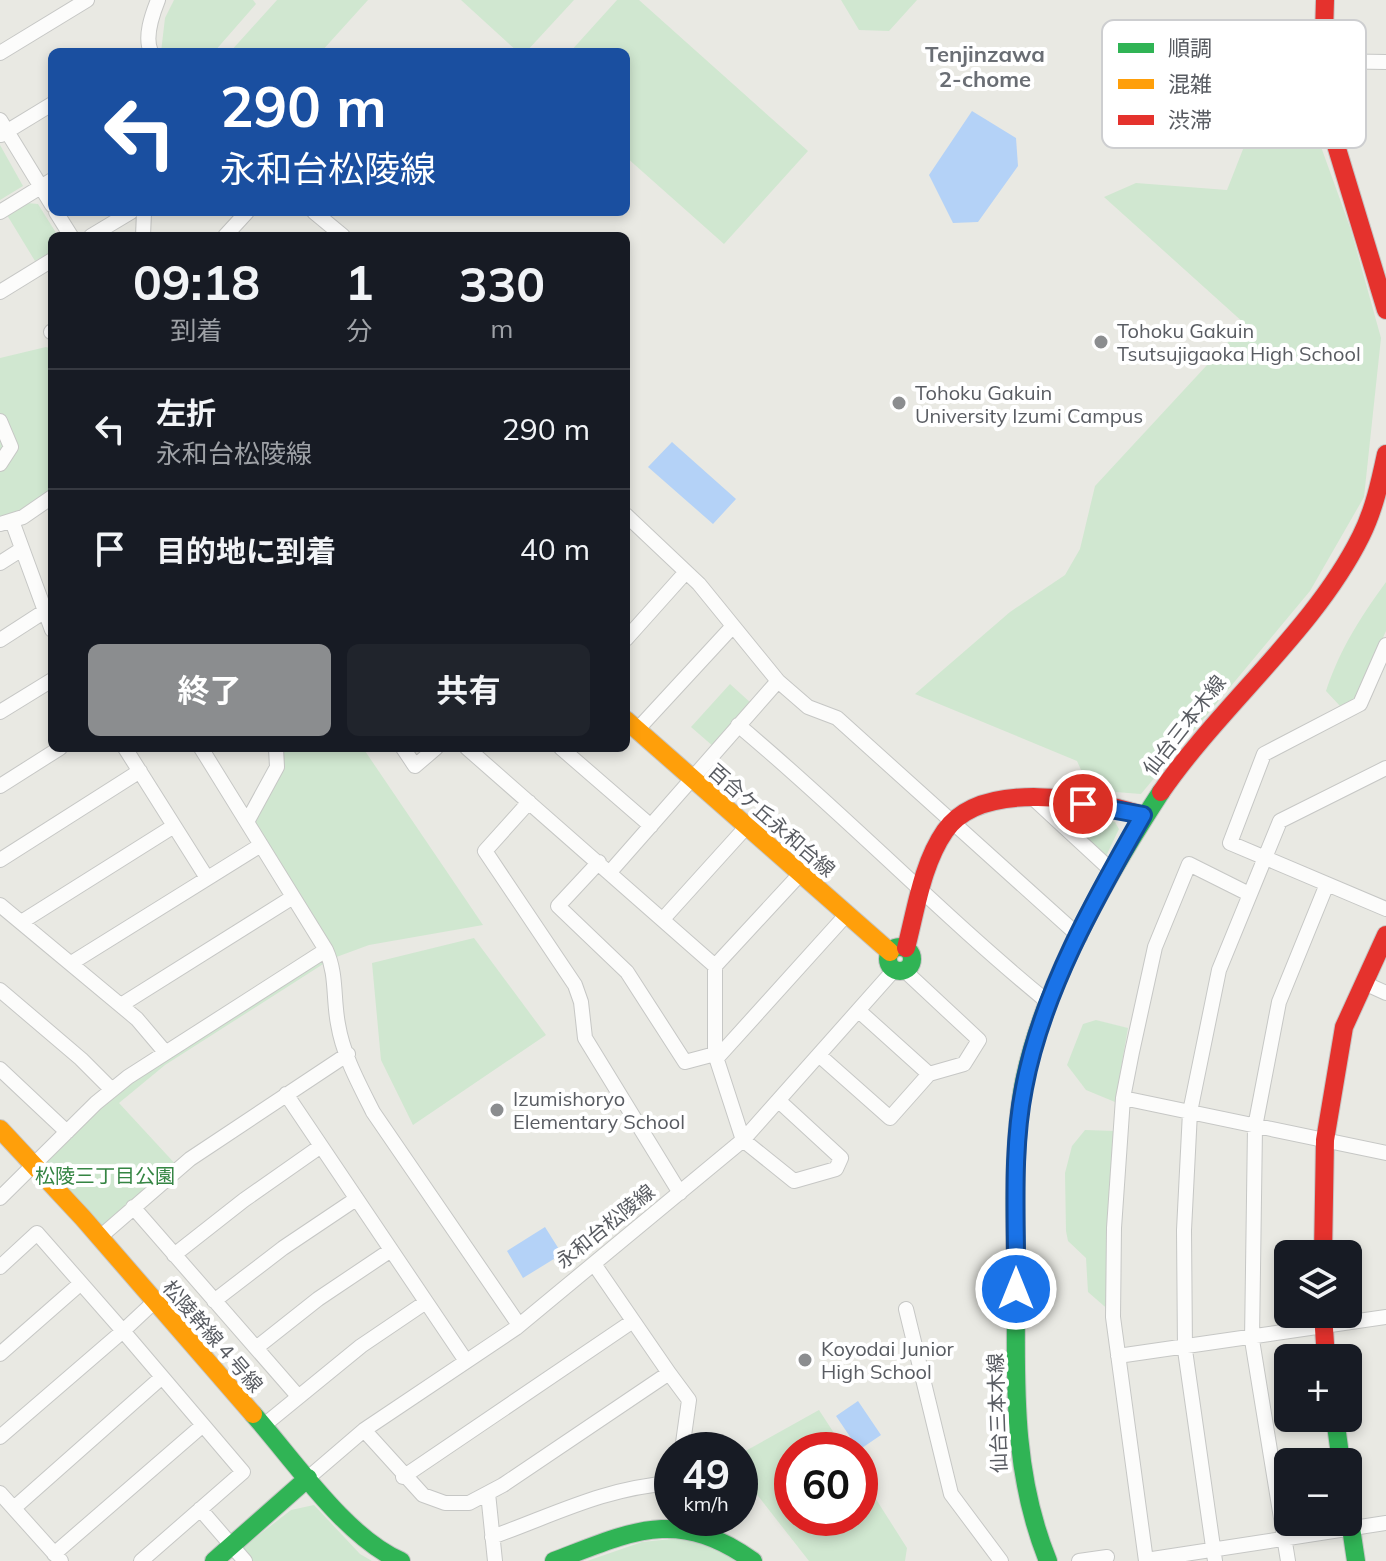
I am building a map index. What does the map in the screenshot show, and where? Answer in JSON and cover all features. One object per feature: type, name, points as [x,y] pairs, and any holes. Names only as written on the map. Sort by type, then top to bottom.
[{"type":"street","points":[[0,53],[87,0]]},
{"type":"street","points":[[144,48],[158,0]]},
{"type":"street","points":[[1324,20],[1325,0]]},
{"type":"street","points":[[1366,62],[1386,62]]},
{"type":"street","points":[[0,212],[46,183],[2,129],[48,106]]},
{"type":"street","points":[[1337,148],[1384,284],[1386,310]]},
{"type":"street","points":[[100,232],[135,216]]},
{"type":"street","points":[[229,232],[243,216]]},
{"type":"street","points":[[317,216],[331,232]]},
{"type":"street","points":[[0,292],[48,262]]},
{"type":"street","points":[[0,421],[11,447],[0,464]]},
{"type":"street","name":"仙台三本木線","points":[[1048,1561],[1027,1510],[1017,1437],[1016,1151],[1023,1090],[1049,1003],[1112,871],[1143,815],[1237,691],[1334,578],[1371,517],[1386,454]]},
{"type":"street","points":[[48,499],[6,522],[22,549],[48,619]]},
{"type":"street","points":[[630,525],[699,584],[778,681],[808,707],[837,718],[1080,937]]},
{"type":"street","points":[[0,563],[22,549]]},
{"type":"street","points":[[630,635],[685,573]]},
{"type":"street","points":[[0,640],[45,611]]},
{"type":"street","points":[[632,725],[733,626]]},
{"type":"street","points":[[1386,645],[1360,704],[1264,754],[1230,843],[1386,909]]},
{"type":"street","points":[[778,681],[651,826],[558,906],[627,972],[685,1062],[716,1056],[847,914]]},
{"type":"street","points":[[0,712],[48,682]]},
{"type":"street","name":"百合ケ丘永和台線","points":[[632,725],[899,960]]},
{"type":"street","points":[[738,725],[816,790],[921,891],[1049,1003]]},
{"type":"street","points":[[0,786],[54,752]]},
{"type":"street","points":[[128,752],[207,878]]},
{"type":"street","points":[[203,752],[333,964],[337,1024],[373,1112],[519,1325]]},
{"type":"street","points":[[247,822],[277,767],[276,752]]},
{"type":"street","points":[[406,752],[415,766],[431,752]]},
{"type":"street","points":[[472,752],[715,966]]},
{"type":"street","points":[[566,752],[651,826]]},
{"type":"street","points":[[1214,1555],[1184,1347],[1184,1230],[1190,1112],[1219,970],[1280,821],[1386,768]]},
{"type":"street","points":[[0,860],[140,771]]},
{"type":"street","name":"永和台松陵線","points":[[308,1478],[364,1430],[519,1325],[743,1140],[859,1011],[899,960],[939,838],[951,823],[981,801],[1001,796],[1032,796],[1143,815]]},
{"type":"street","points":[[1032,796],[1112,871]]},
{"type":"street","points":[[529,802],[485,851],[575,985],[581,1002],[585,1038],[680,1193]]},
{"type":"street","points":[[663,919],[748,825]]},
{"type":"street","points":[[23,921],[174,826]]},
{"type":"street","points":[[73,962],[261,845]]},
{"type":"street","points":[[1249,894],[1189,864],[1155,947],[1123,1098],[1114,1228],[1113,1317],[1146,1561],[1214,1555],[1297,1536]]},
{"type":"street","points":[[779,1101],[841,1158],[836,1169],[794,1181],[743,1140],[716,1056],[715,966],[801,873]]},
{"type":"street","points":[[1288,1561],[1252,1337],[1255,1127],[1279,1002],[1327,884]]},
{"type":"street","points":[[121,1005],[293,897]]},
{"type":"street","points":[[0,905],[73,962],[121,1005],[165,1052]]},
{"type":"street","points":[[1323,1240],[1325,1140],[1344,1027],[1386,935]]},
{"type":"street","points":[[1,1195],[112,1090],[165,1052],[326,950]]},
{"type":"street","points":[[820,1056],[890,1118],[929,1074],[964,1064],[979,1040],[899,960]]},
{"type":"street","points":[[1364,983],[1386,993]]},
{"type":"street","points":[[0,990],[81,1059],[112,1090]]},
{"type":"street","points":[[859,1011],[929,1074]]},
{"type":"street","points":[[100,1237],[190,1159],[348,1054]]},
{"type":"street","points":[[0,1069],[67,1132]]},
{"type":"street","points":[[286,1094],[466,1361]]},
{"type":"street","points":[[1123,1098],[1386,1153]]},
{"type":"street","name":"松陵幹線４号線","points":[[0,1129],[100,1237],[345,1519],[384,1554],[401,1561]]},
{"type":"street","points":[[174,1255],[244,1200],[321,1146]]},
{"type":"street","points":[[214,1301],[283,1248],[356,1199]]},
{"type":"street","points":[[133,1207],[297,1395]]},
{"type":"street","points":[[0,1267],[37,1233],[243,1472],[141,1561]]},
{"type":"street","points":[[256,1348],[318,1299],[391,1250]]},
{"type":"street","points":[[594,1264],[689,1400],[685,1432]]},
{"type":"street","points":[[0,1354],[81,1283]]},
{"type":"street","points":[[0,1437],[154,1302]]},
{"type":"street","points":[[263,1426],[297,1395],[426,1302]]},
{"type":"street","points":[[906,1309],[951,1494],[1001,1561]]},
{"type":"street","points":[[1362,1318],[1386,1317]]},
{"type":"street","points":[[403,1477],[633,1321]]},
{"type":"street","points":[[1118,1356],[1252,1337],[1289,1328]]},
{"type":"street","points":[[364,1430],[403,1477],[423,1495],[445,1503],[469,1503],[669,1373]]},
{"type":"street","points":[[14,1508],[162,1377]]},
{"type":"street","points":[[0,1493],[57,1557],[203,1425]]},
{"type":"street","points":[[214,1561],[308,1478]]},
{"type":"street","points":[[492,1537],[597,1495],[654,1484]]},
{"type":"street","points":[[488,1493],[495,1561]]},
{"type":"street","points":[[200,1509],[245,1561]]},
{"type":"street","points":[[1362,1526],[1386,1523]]},
{"type":"street","points":[[554,1561],[630,1531],[654,1527]]},
{"type":"street","points":[[713,1536],[738,1548],[753,1561]]},
{"type":"street","points":[[1352,1536],[1356,1561]]},
{"type":"street","points":[[1079,1561],[1107,1557]]},
{"type":"green space","points":[[174,0],[253,0],[256,4],[218,48],[161,48],[165,18]]},
{"type":"green space","points":[[277,0],[368,0],[325,48],[234,48]]},
{"type":"green space","points":[[461,0],[574,0],[530,48],[514,48]]},
{"type":"green space","points":[[617,0],[639,0],[808,151],[724,244],[630,161],[630,48],[574,48]]},
{"type":"green space","points":[[841,0],[917,0],[889,31],[859,30]]},
{"type":"green space","points":[[0,145],[23,186],[0,200]]},
{"type":"green space","points":[[1243,148],[1321,148],[1351,230],[1381,338],[1364,497],[1310,591],[1141,794],[1090,790],[1077,761],[915,694],[1010,612],[1065,575],[1080,549],[1095,486],[1245,324],[1104,197],[1136,183],[1227,190]]},
{"type":"green space","points":[[27,203],[38,204],[56,232],[48,232],[48,253],[35,261],[7,215]]},
{"type":"green space","points":[[48,348],[48,502],[0,524],[0,358]]},
{"type":"green space","points":[[1386,582],[1386,631],[1356,698],[1340,706],[1326,691],[1352,634]]},
{"type":"green space","points":[[730,684],[752,704],[714,747],[691,727]]},
{"type":"green space","name":"松陵三丁目公園","points":[[276,752],[366,752],[483,925],[369,945],[331,959],[165,1065],[119,1103],[179,1168],[100,1237],[34,1165],[96,1103],[325,950],[247,822],[277,767]]},
{"type":"green space","points":[[1059,809],[1115,822],[1119,829],[1106,856],[1058,815]]},
{"type":"green space","points":[[474,938],[546,1035],[413,1125],[381,1060],[372,963]]},
{"type":"green space","points":[[1096,1020],[1128,1028],[1115,1102],[1086,1090],[1067,1065],[1083,1024]]},
{"type":"green space","points":[[1085,1130],[1116,1131],[1111,1312],[1088,1292],[1086,1258],[1068,1241],[1066,1231],[1065,1173],[1072,1146]]},
{"type":"green space","points":[[819,1410],[833,1432],[780,1432]]},
{"type":"green space","points":[[774,1435],[774,1516],[758,1496],[758,1444]]},
{"type":"green space","points":[[878,1502],[907,1548],[905,1561],[809,1561],[789,1536],[878,1536]]},
{"type":"green space","points":[[314,1505],[360,1554],[372,1561],[245,1561],[237,1552],[291,1510]]},
{"type":"green space","points":[[682,1538],[723,1552],[735,1561],[587,1561],[642,1542]]},
{"type":"water","points":[[972,111],[1016,138],[1018,166],[978,222],[953,223],[929,175]]},
{"type":"water","points":[[672,442],[736,499],[713,524],[648,467]]},
{"type":"water","points":[[545,1227],[562,1254],[523,1278],[507,1251]]},
{"type":"water","points":[[858,1401],[881,1435],[878,1437],[878,1432],[847,1432],[836,1416]]},
{"type":"traffic: fast","points":[[1048,1561],[1029,1500],[1017,1407],[1015,1175],[1022,1093],[1043,1016],[1077,937],[1161,792]]},
{"type":"traffic: fast","points":[[900,947],[909,950],[912,959],[909,968],[900,971],[891,968],[888,959],[891,950],[900,947]]},
{"type":"traffic: fast","points":[[253,1414],[321,1496],[360,1535],[401,1561]]},
{"type":"traffic: fast","points":[[1337,1432],[1339,1448]]},
{"type":"traffic: fast","points":[[214,1561],[308,1478]]},
{"type":"traffic: fast","points":[[554,1561],[632,1534],[677,1529],[726,1544],[753,1561]]},
{"type":"traffic: fast","points":[[1352,1536],[1356,1561]]},
{"type":"traffic: slow","points":[[630,724],[890,952]]},
{"type":"traffic: slow","points":[[0,1129],[83,1218],[253,1414]]},
{"type":"traffic: jam","points":[[1324,20],[1325,0]]},
{"type":"traffic: jam","points":[[1337,148],[1386,310]]},
{"type":"traffic: jam","points":[[1161,792],[1211,728],[1293,635],[1342,570],[1370,516],[1386,454]]},
{"type":"traffic: jam","points":[[906,948],[931,858],[945,831],[962,814],[984,804],[1010,798],[1038,797],[1095,803],[1143,815]]},
{"type":"traffic: jam","points":[[1323,1240],[1325,1140],[1344,1027],[1386,935]]},
{"type":"traffic: jam","points":[[1324,1328],[1325,1344]]},
{"type":"place","name":"Tohoku Gakuin Tsutsujigaoka High School","points":[[1101,342]]},
{"type":"place","name":"Tohoku Gakuin University Izumi Campus","points":[[899,403]]},
{"type":"place","name":"Izumishoryo Elementary School","points":[[497,1110]]},
{"type":"place","name":"Koyodai Junior High School","points":[[805,1360]]},
{"type":"district","name":"Tenjinzawa 2-chome","points":[[985,66]]},
{"type":"route","points":[[1016,1289],[1016,1151],[1023,1090],[1032,1051],[1049,1003],[1080,937],[1143,815],[1083,804]]}]
